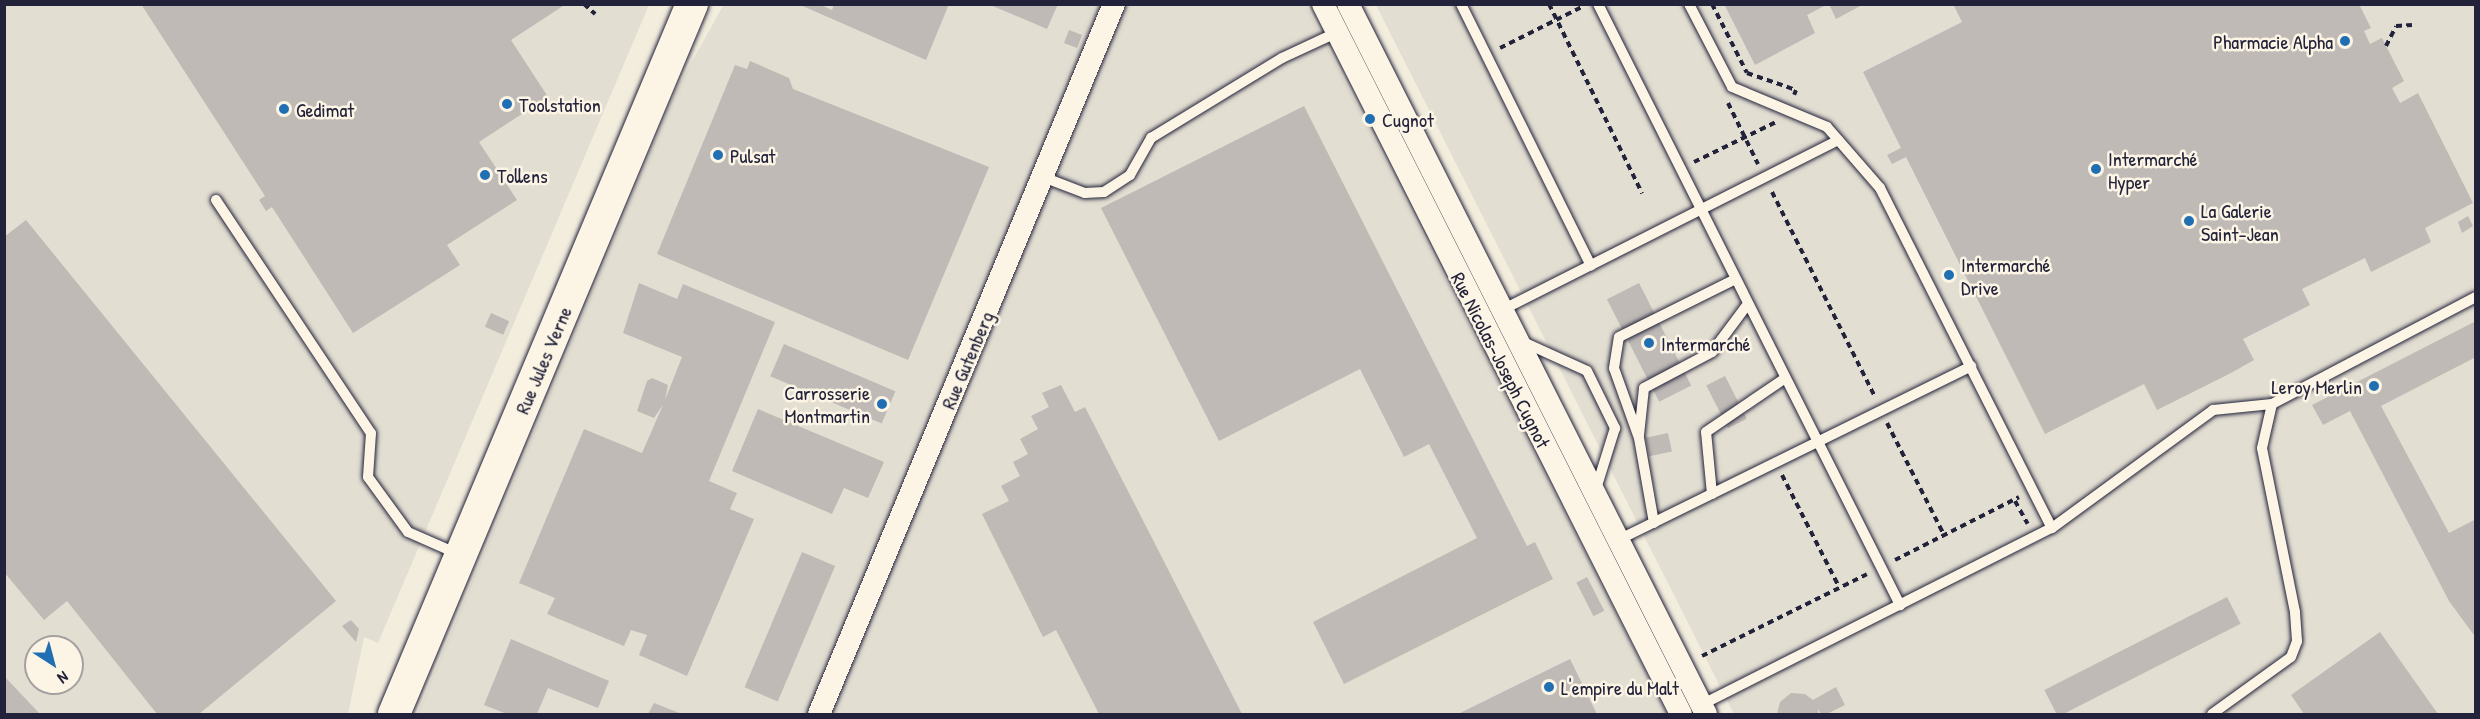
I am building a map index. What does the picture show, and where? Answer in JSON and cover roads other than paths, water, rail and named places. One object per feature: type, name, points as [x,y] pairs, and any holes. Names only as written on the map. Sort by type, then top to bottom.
[{"type":"main road","name":"Rue Jules Verne","points":[[394,714],[692,4]]},
{"type":"street","name":"Rue Gutenberg","points":[[819,714],[1114,4]]},
{"type":"street","name":"Rue Nicolas-Joseph Cugnot","points":[[1323,4],[1491,316],[1692,712]]},
{"type":"street","name":"Rue Nicolas-Joseph Cugnot","points":[[1353,14],[1491,316],[1516,339],[1595,492],[1607,545],[1681,666],[1692,712]]},
{"type":"lane","points":[[1461,4],[1591,266]]},
{"type":"lane","points":[[1598,4],[1734,280],[1900,605]]},
{"type":"lane","points":[[1689,4],[1732,87],[1827,127],[1880,188],[2052,528]]},
{"type":"lane","points":[[1043,177],[1085,193],[1104,192],[1130,175],[1151,138],[1282,58],[1337,32],[1353,14]]},
{"type":"lane","points":[[1491,316],[1838,140]]},
{"type":"lane","points":[[216,200],[371,433],[368,477],[408,532],[461,555]]},
{"type":"lane","points":[[1654,523],[1639,438],[1614,368],[1619,337],[1734,280]]},
{"type":"lane","points":[[1692,712],[2052,528],[2213,410],[2272,404],[2475,297]]},
{"type":"lane","points":[[1639,438],[1644,388],[1712,352],[1747,305]]},
{"type":"lane","points":[[1516,339],[1587,371],[1615,428],[1595,492]]},
{"type":"lane","points":[[1607,545],[1971,366]]},
{"type":"lane","points":[[1712,494],[1706,432],[1784,379]]},
{"type":"lane","points":[[2212,714],[2291,657],[2297,641],[2295,612],[2262,448],[2272,404]]},
{"type":"place","name":"Pharmacie Alpha","points":[[2345,41]]},
{"type":"place","name":"Toolstation","points":[[507,104]]},
{"type":"place","name":"Gedimat","points":[[284,109]]},
{"type":"place","name":"Cugnot","points":[[1370,119]]},
{"type":"place","name":"Pulsat","points":[[718,155]]},
{"type":"place","name":"Intermarché Hyper","points":[[2096,169]]},
{"type":"place","name":"Tollens","points":[[485,175]]},
{"type":"place","name":"La Galerie Saint-Jean","points":[[2189,221]]},
{"type":"place","name":"Intermarché Drive","points":[[1949,275]]},
{"type":"place","name":"Intermarché","points":[[1649,343]]},
{"type":"place","name":"Leroy Merlin","points":[[2374,386]]},
{"type":"place","name":"Carrosserie Montmartin","points":[[882,404]]},
{"type":"place","name":"L'empire du Malt","points":[[1549,687]]}]
